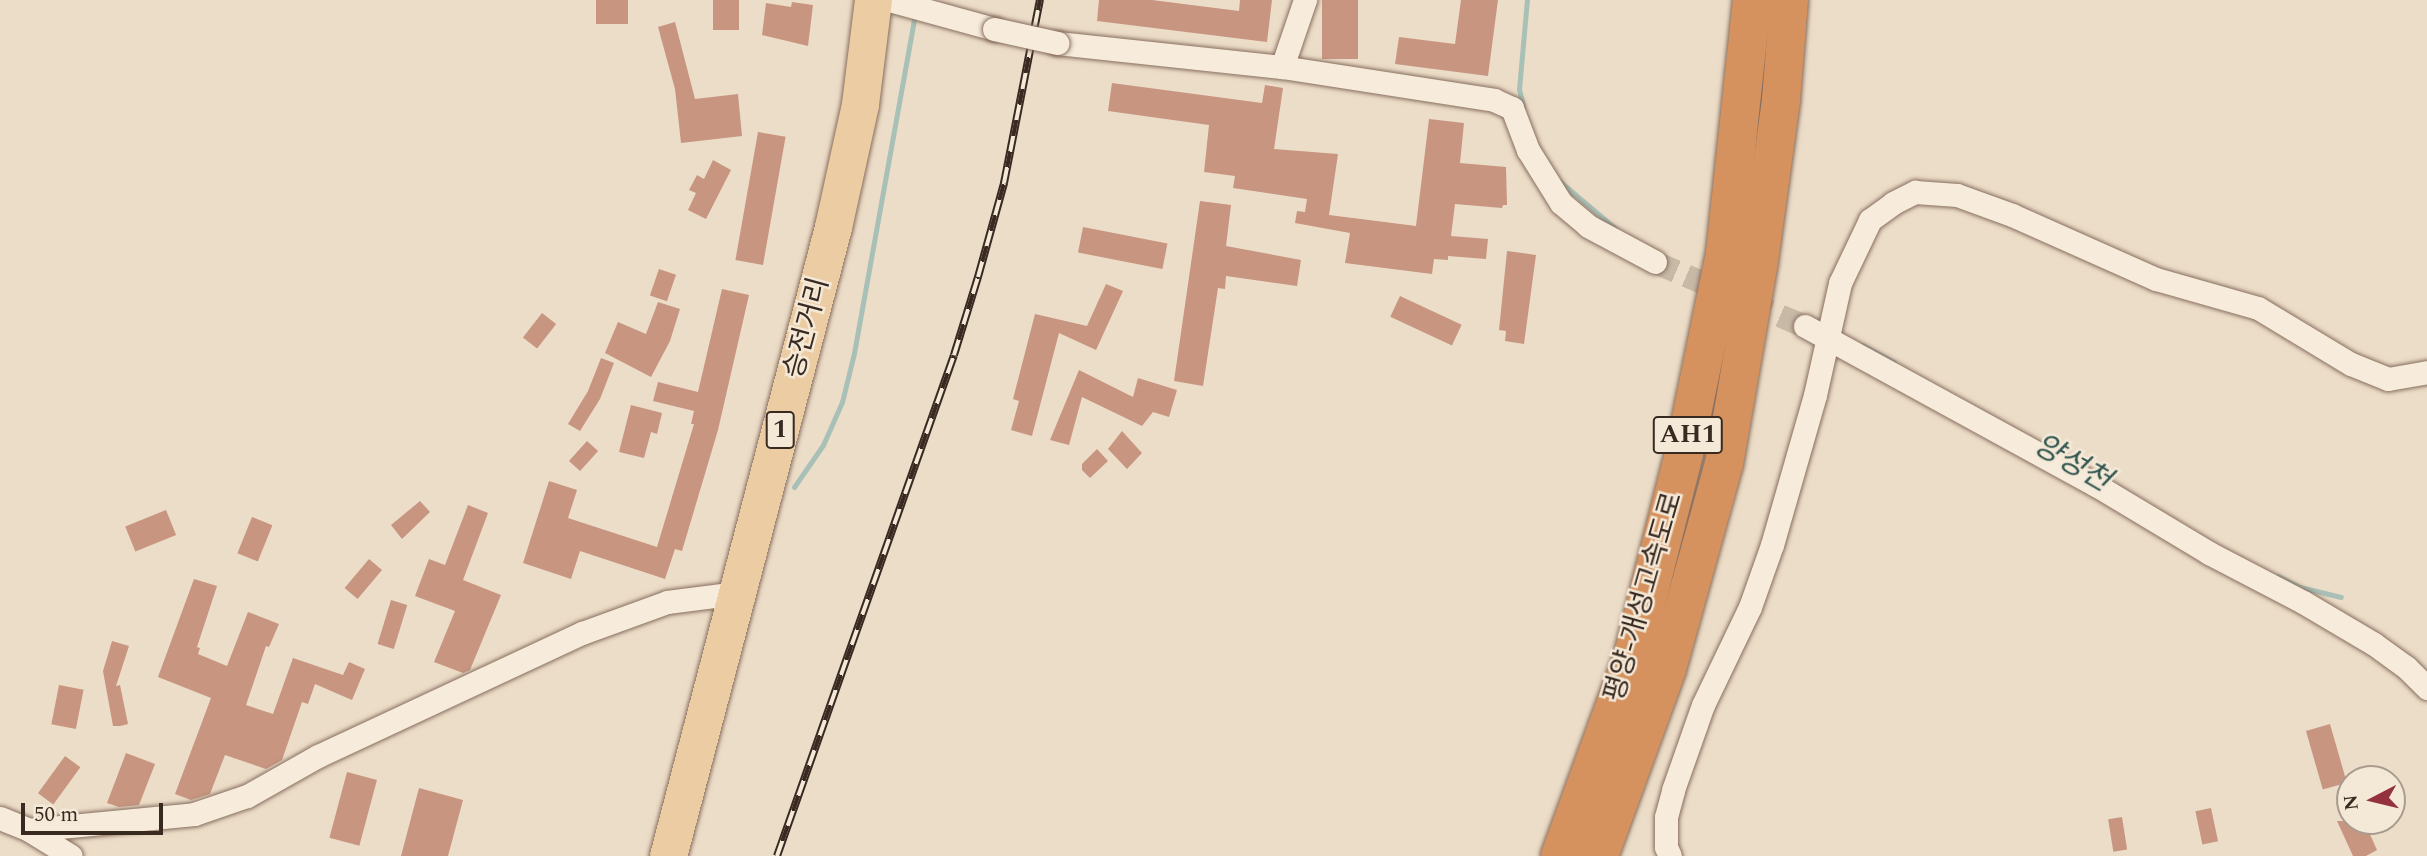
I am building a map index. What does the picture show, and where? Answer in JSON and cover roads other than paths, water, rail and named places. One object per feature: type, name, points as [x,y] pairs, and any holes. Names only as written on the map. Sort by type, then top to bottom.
[{"type":"highway","name":"평양-개성고속도로","points":[[1560,856],[1632,659],[1684,453],[1725,253],[1752,0]]},
{"type":"highway","name":"평양-개성고속도로","points":[[1599,856],[1667,668],[1724,464],[1761,248],[1781,100],[1789,0]]},
{"type":"main road","name":"승전거리","points":[[668,856],[836,213],[860,104],[898,3]]},
{"type":"street","points":[[1282,67],[1305,0]]},
{"type":"street","points":[[898,3],[1057,43],[1282,67],[1494,100],[1512,108],[1528,150],[1561,203],[1588,226],[1655,262]]},
{"type":"street","points":[[1670,856],[1666,847],[1666,817],[1673,790],[1703,705],[1750,607],[1772,545],[1815,395],[1840,283],[1870,220],[1893,203],[1915,192],[1957,195],[2012,215],[2156,279],[2258,307],[2351,364],[2388,379],[2427,372]]},
{"type":"street","points":[[1805,326],[2096,485],[2209,553],[2303,602],[2374,644],[2406,667],[2427,688]]},
{"type":"street","points":[[29,830],[194,814],[247,796],[318,757],[582,633],[667,602],[737,593]]},
{"type":"street","points":[[0,818],[29,830],[71,856]]},
{"type":"waterway","name":"양성천","points":[[1523,106],[1519,89],[1527,0]]},
{"type":"waterway","points":[[794,487],[823,445],[842,402],[854,353],[915,13]]},
{"type":"waterway","name":"양성천","points":[[1558,180],[1615,228]]},
{"type":"waterway","name":"양성천","points":[[1862,345],[1894,362]]},
{"type":"waterway","name":"양성천","points":[[2278,576],[2300,587],[2341,597]]},
{"type":"tunnel","points":[[1655,262],[1805,326]]},
{"type":"railway","points":[[777,856],[954,355],[978,277],[1004,183],[1040,0]]}]
